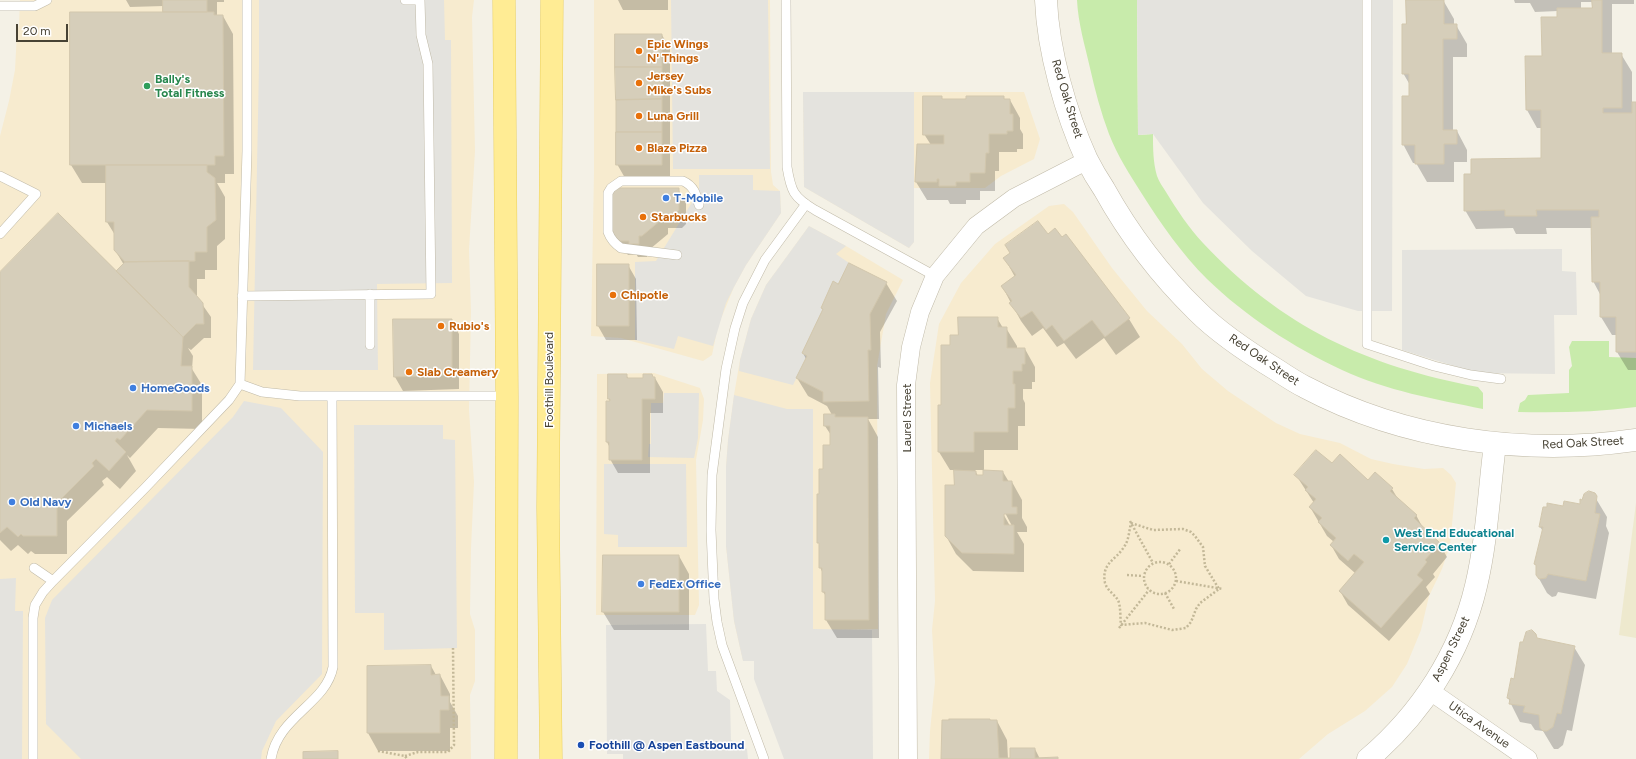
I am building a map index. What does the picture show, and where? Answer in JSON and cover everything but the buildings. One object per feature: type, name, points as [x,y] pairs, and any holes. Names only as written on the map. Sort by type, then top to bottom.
[{"type":"main road","points":[[504,0],[507,396],[506,759]]},
{"type":"main road","name":"Foothill Boulevard","points":[[551,759],[548,499],[552,0]]},
{"type":"street","name":"Red Oak Street","points":[[1046,0],[1051,40],[1060,82],[1069,113],[1088,160],[1118,215],[1156,267],[1198,312],[1248,352],[1305,387],[1367,415],[1431,433],[1495,444],[1562,446],[1616,443],[1636,440]]},
{"type":"street","name":"Laurel Street","points":[[908,759],[906,385],[911,347],[920,312],[935,276],[976,226],[1014,198],[1088,160]]},
{"type":"street","name":"Aspen Street","points":[[1368,759],[1392,737],[1415,712],[1430,691],[1462,633],[1476,586],[1482,554],[1495,444]]},
{"type":"street","name":"Utica Avenue","points":[[1430,691],[1528,759]]},
{"type":"lane","points":[[0,6],[35,6],[47,0]]},
{"type":"lane","points":[[33,759],[33,618],[35,605],[43,592],[53,581],[230,400],[240,384],[248,62],[247,0]]},
{"type":"lane","points":[[242,296],[431,294],[428,64],[421,36],[420,0],[405,0]]},
{"type":"lane","points":[[786,0],[787,167],[790,184],[796,198],[935,276]]},
{"type":"lane","points":[[1367,0],[1367,344],[1434,366],[1471,375],[1501,379]]},
{"type":"lane","points":[[0,176],[36,194],[0,234]]},
{"type":"lane","points":[[677,255],[621,248],[615,244],[610,238],[608,232],[608,193],[610,188],[621,181],[683,181],[689,184],[695,191],[699,205]]},
{"type":"lane","points":[[764,759],[722,645],[717,622],[714,599],[711,530],[712,475],[726,369],[735,328],[743,303],[765,260],[806,204]]},
{"type":"lane","points":[[370,294],[370,345]]},
{"type":"lane","points":[[240,384],[262,392],[332,397],[507,396]]},
{"type":"lane","points":[[271,759],[278,737],[325,686],[331,677],[333,667],[332,397]]},
{"type":"lane","points":[[34,568],[53,581]]},
{"type":"path","points":[[1131,522],[1153,563]]},
{"type":"path","points":[[1131,522],[1153,530],[1183,529],[1191,532],[1203,547],[1205,566],[1219,589]]},
{"type":"path","points":[[1121,625],[1118,601],[1107,588],[1105,576],[1106,568],[1109,562],[1124,548],[1127,542],[1131,522]]},
{"type":"path","points":[[1169,564],[1181,548]]},
{"type":"path","points":[[1158,561],[1169,564],[1176,573],[1176,581],[1173,588],[1166,593],[1159,594],[1149,590],[1144,582],[1145,571],[1153,563],[1158,561]]},
{"type":"path","points":[[1127,575],[1144,576]]},
{"type":"path","points":[[1176,581],[1223,589]]},
{"type":"path","points":[[1121,625],[1146,623],[1172,630],[1186,628],[1191,622],[1200,603],[1219,589]]},
{"type":"path","points":[[1118,628],[1149,590]]},
{"type":"path","points":[[1166,593],[1174,609]]},
{"type":"path","points":[[378,751],[406,758],[418,752],[448,752],[454,745],[453,648]]},
{"type":"shaded area","points":[[20,0],[474,0],[472,17],[475,151],[469,250],[471,312],[469,410],[474,482],[470,614],[475,630],[475,681],[470,695],[471,759],[0,759],[0,136],[15,70]]},
{"type":"shaded area","points":[[259,0],[444,0],[445,40],[451,40],[452,283],[377,284],[378,370],[253,370]]},
{"type":"shaded area","points":[[594,0],[770,0],[771,172],[773,185],[780,191],[781,213],[746,265],[734,287],[718,326],[712,355],[703,361],[621,338],[591,336],[594,172]]},
{"type":"shaded area","points":[[671,0],[768,0],[770,169],[673,169]]},
{"type":"shaded area","points":[[1137,0],[1393,0],[1392,311],[1358,311],[1306,296],[1252,251],[1203,203],[1153,134],[1138,135]]},
{"type":"shaded area","points":[[803,92],[1024,92],[1040,139],[1034,159],[1001,176],[985,188],[913,188],[914,242],[909,248],[804,187]]},
{"type":"shaded area","points":[[803,92],[914,92],[914,242],[909,248],[804,187]]},
{"type":"shaded area","points":[[699,175],[753,175],[753,190],[780,191],[781,213],[746,265],[734,287],[726,303],[713,346],[678,336],[674,349],[635,340],[635,262],[656,261],[699,191]]},
{"type":"shaded area","points":[[1064,204],[1073,212],[1112,268],[1147,311],[1182,344],[1202,369],[1228,391],[1276,423],[1300,434],[1340,443],[1371,459],[1424,469],[1443,468],[1451,475],[1456,483],[1450,545],[1442,569],[1429,596],[1421,630],[1407,664],[1392,687],[1365,711],[1328,734],[1299,759],[929,759],[935,682],[932,630],[935,601],[930,383],[939,324],[961,283],[995,244],[1049,206]]},
{"type":"shaded area","points":[[809,226],[903,280],[886,314],[877,366],[878,629],[838,630],[838,659],[743,661],[734,621],[726,546],[726,467],[734,395],[740,360],[751,319],[766,285]]},
{"type":"shaded area","points":[[809,226],[846,246],[836,254],[849,263],[838,284],[833,282],[821,307],[823,309],[802,353],[807,356],[793,385],[739,371],[740,360],[751,319],[766,285]]},
{"type":"shaded area","points":[[1562,249],[1562,271],[1576,272],[1577,315],[1554,315],[1555,374],[1477,373],[1402,350],[1402,250]]},
{"type":"shaded area","points":[[654,373],[700,388],[704,399],[703,420],[696,460],[699,605],[695,615],[596,615],[597,374]]},
{"type":"shaded area","points":[[664,393],[699,393],[698,438],[694,458],[648,457],[649,444],[651,444],[651,403],[663,403]]},
{"type":"shaded area","points":[[734,395],[787,409],[813,409],[813,629],[872,630],[873,759],[784,759],[754,679],[754,661],[743,661],[734,621],[726,546],[726,467]]},
{"type":"shaded area","points":[[244,401],[281,408],[323,452],[322,674],[276,721],[262,751],[261,759],[81,759],[46,724],[45,618],[52,600],[233,417]]},
{"type":"shaded area","points":[[354,425],[443,425],[443,439],[455,440],[457,648],[384,650],[384,613],[355,613]]},
{"type":"shaded area","points":[[604,464],[686,464],[687,547],[618,547],[618,535],[604,534]]},
{"type":"shaded area","points":[[1636,503],[1636,638],[1619,635]]},
{"type":"shaded area","points":[[16,578],[15,611],[23,611],[22,759],[0,759],[0,579]]},
{"type":"shaded area","points":[[706,624],[708,671],[716,671],[717,691],[730,700],[731,740],[747,749],[748,759],[623,759],[623,754],[607,754],[606,625]]},
{"type":"green space","points":[[1077,0],[1137,0],[1138,135],[1153,134],[1154,160],[1158,178],[1183,219],[1203,243],[1233,272],[1264,298],[1295,320],[1328,339],[1363,354],[1399,367],[1437,378],[1478,387],[1483,393],[1483,409],[1394,389],[1376,384],[1342,370],[1270,330],[1237,306],[1207,279],[1172,238],[1128,172],[1112,142],[1103,118],[1094,85],[1080,26]]},
{"type":"green space","points":[[1572,341],[1609,341],[1609,357],[1636,358],[1636,407],[1577,412],[1518,412],[1520,403],[1525,400],[1528,395],[1569,393],[1569,370],[1572,366],[1569,347]]},
{"type":"place","name":"Epic Wings N' Things","points":[[639,51]]},
{"type":"place","name":"Jersey Mike's Subs","points":[[639,83]]},
{"type":"place","name":"Bally's Total Fitness","points":[[147,86]]},
{"type":"place","name":"Luna Grill","points":[[639,116]]},
{"type":"place","name":"Blaze Pizza","points":[[639,148]]},
{"type":"place","name":"T-Mobile","points":[[666,198]]},
{"type":"place","name":"Starbucks","points":[[643,217]]},
{"type":"place","name":"Chipotle","points":[[613,295]]},
{"type":"place","name":"Rubio's","points":[[441,326]]},
{"type":"place","name":"Slab Creamery","points":[[409,372]]},
{"type":"place","name":"HomeGoods","points":[[133,388]]},
{"type":"place","name":"Michaels","points":[[76,426]]},
{"type":"place","name":"Old Navy","points":[[12,502]]},
{"type":"place","name":"West End Educational Service Center","points":[[1386,540]]},
{"type":"place","name":"FedEx Office","points":[[641,584]]},
{"type":"place","name":"Foothill @ Aspen Eastbound","points":[[581,745]]}]
